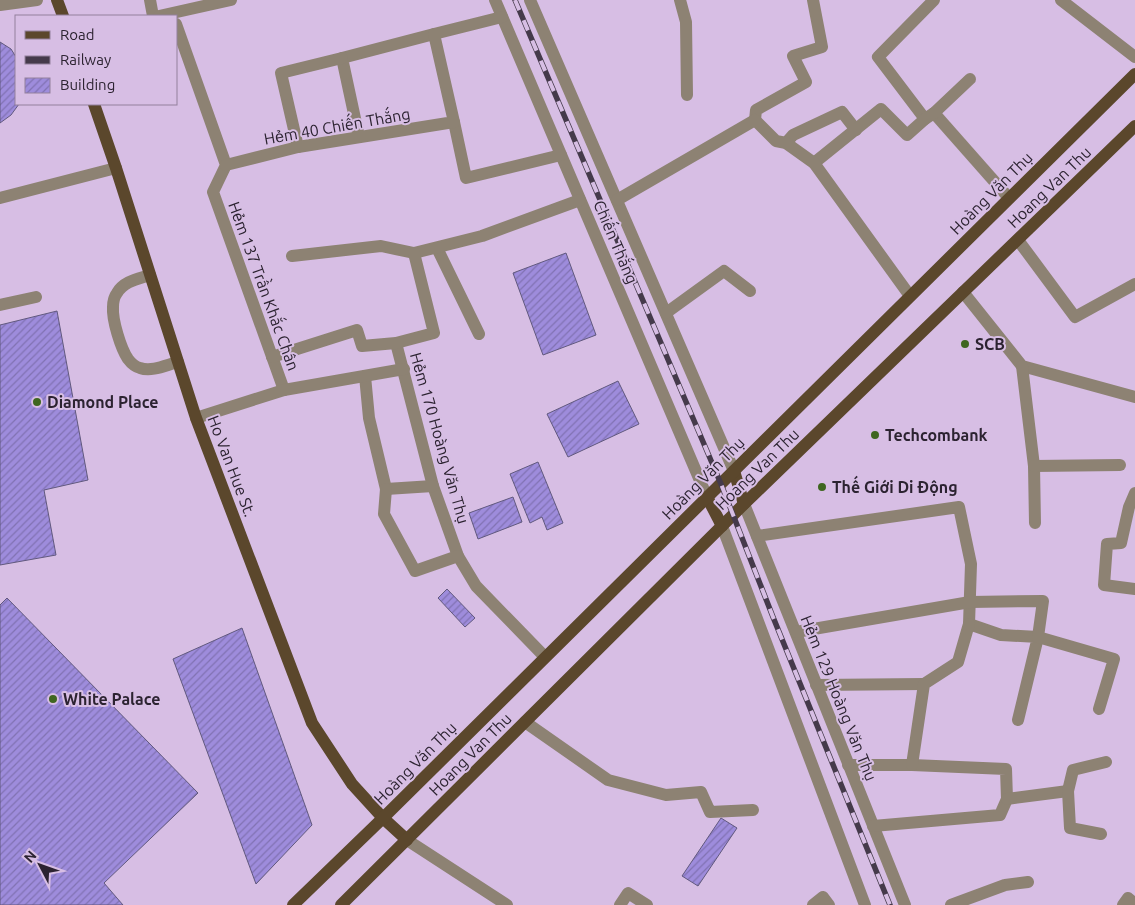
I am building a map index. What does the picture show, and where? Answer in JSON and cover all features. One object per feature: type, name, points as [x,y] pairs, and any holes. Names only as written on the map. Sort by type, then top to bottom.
[{"type":"main road","points":[[57,0],[63,15]]},
{"type":"main road","name":"Hoàng Văn Thụ","points":[[293,905],[1135,74]]},
{"type":"main road","name":"Ho Van Hue St.","points":[[94,105],[196,418],[312,723],[352,784],[383,818],[407,840]]},
{"type":"main road","name":"Hoang Van Thu","points":[[407,840],[744,504],[1135,126]]},
{"type":"main road","points":[[734,471],[744,504]]},
{"type":"main road","points":[[707,497],[722,526]]},
{"type":"main road","points":[[346,903],[407,840]]},
{"type":"street","points":[[0,5],[37,0]]},
{"type":"street","points":[[150,0],[153,15]]},
{"type":"street","points":[[178,16],[204,3],[231,0]]},
{"type":"street","name":"Chiến Thắng","points":[[495,0],[707,497]]},
{"type":"street","name":"Chiến Thắng","points":[[530,0],[734,471]]},
{"type":"street","points":[[680,0],[686,22],[687,95]]},
{"type":"street","points":[[755,120],[756,110],[806,82],[793,56],[822,47],[813,0]]},
{"type":"street","points":[[934,0],[878,57],[929,116],[1010,198]]},
{"type":"street","points":[[1061,0],[1135,57]]},
{"type":"street","points":[[298,147],[281,73],[502,17]]},
{"type":"street","points":[[178,29],[226,165]]},
{"type":"street","points":[[434,34],[466,178],[561,155]]},
{"type":"street","points":[[342,58],[359,137]]},
{"type":"street","points":[[814,163],[881,109],[907,135],[970,79]]},
{"type":"street","points":[[786,143],[793,135],[842,112],[856,130]]},
{"type":"street","points":[[617,200],[755,120]]},
{"type":"street","points":[[755,120],[776,141],[786,143],[814,163],[910,296]]},
{"type":"street","name":"Hẻm 40 Chiến Thắng","points":[[226,165],[298,147],[454,122]]},
{"type":"street","name":"Hẻm 137 Trần Khắc Chân","points":[[226,165],[213,192],[284,390]]},
{"type":"street","points":[[0,198],[116,168]]},
{"type":"street","points":[[292,256],[382,246],[414,253],[482,236],[580,200]]},
{"type":"street","points":[[1018,240],[1075,317],[1135,284]]},
{"type":"street","points":[[437,248],[479,334]]},
{"type":"street","name":"Hẻm 170 Hoàng Văn Thụ","points":[[272,357],[357,330],[362,346],[396,343],[434,332],[414,253]]},
{"type":"street","points":[[666,313],[724,271],[750,291]]},
{"type":"street","points":[[150,275],[126,283],[118,291],[112,309],[115,325],[129,361],[136,367],[150,370],[178,362]]},
{"type":"street","points":[[963,292],[1022,366],[1034,466],[1035,523]]},
{"type":"street","points":[[0,305],[36,297]]},
{"type":"street","name":"Hẻm 170 Hoàng Văn Thụ","points":[[396,343],[434,486],[458,556],[476,586],[545,658]]},
{"type":"street","points":[[1022,366],[1135,397]]},
{"type":"street","points":[[196,418],[284,390],[404,369]]},
{"type":"street","points":[[365,376],[369,418],[386,489],[384,514],[415,571],[458,556]]},
{"type":"street","points":[[1034,466],[1120,465]]},
{"type":"street","points":[[386,489],[434,486]]},
{"type":"street","points":[[1135,493],[1129,507],[1121,543],[1107,544],[1104,585],[1135,589]]},
{"type":"street","name":"Hẻm 129 Hoàng Văn Thụ","points":[[744,504],[904,905]]},
{"type":"street","points":[[757,536],[959,507],[971,564],[969,624],[958,662],[924,684],[816,685]]},
{"type":"street","points":[[722,526],[866,905]]},
{"type":"street","points":[[796,632],[970,602],[1043,601],[1038,637],[1018,720]]},
{"type":"street","points":[[969,624],[1001,635],[1038,637],[1114,659],[1099,709]]},
{"type":"street","points":[[912,765],[924,684]]},
{"type":"street","points":[[525,722],[608,780],[666,795],[701,792],[710,812],[753,810]]},
{"type":"street","points":[[1101,834],[1070,828],[1068,791],[1073,770],[1106,762]]},
{"type":"street","points":[[848,764],[1006,769],[1007,799],[1000,815],[873,826]]},
{"type":"street","points":[[1007,799],[1068,791]]},
{"type":"street","points":[[407,840],[506,905]]},
{"type":"street","points":[[951,905],[1006,885],[1028,882]]},
{"type":"street","points":[[620,905],[628,893],[647,905]]},
{"type":"street","points":[[813,905],[822,897],[829,905]]},
{"type":"street","points":[[1123,905],[1128,898],[1135,904]]},
{"type":"building","points":[[0,42],[11,49],[15,55],[15,105],[18,105],[11,115],[0,123]]},
{"type":"building","points":[[566,253],[596,335],[543,355],[513,273]]},
{"type":"building","name":"Diamond Place","points":[[57,311],[88,480],[44,490],[56,555],[0,565],[0,325]]},
{"type":"building","points":[[618,381],[639,424],[568,457],[547,414]]},
{"type":"building","points":[[538,462],[563,523],[547,530],[542,517],[530,523],[510,474]]},
{"type":"building","points":[[513,497],[522,522],[478,539],[469,513]]},
{"type":"building","points":[[447,589],[475,618],[465,627],[438,598]]},
{"type":"building","name":"White Palace","points":[[7,598],[198,793],[104,883],[123,905],[0,905],[0,605]]},
{"type":"building","points":[[242,628],[312,825],[256,884],[173,659]]},
{"type":"building","points":[[721,818],[737,828],[698,886],[682,876]]},
{"type":"railway","points":[[515,0],[721,484],[890,905]]},
{"type":"place","name":"SCB","points":[[965,344]]},
{"type":"place","name":"Diamond Place","points":[[37,402]]},
{"type":"place","name":"Techcombank","points":[[875,435]]},
{"type":"place","name":"Thế Giới Di Động","points":[[822,487]]},
{"type":"place","name":"White Palace","points":[[53,699]]}]
